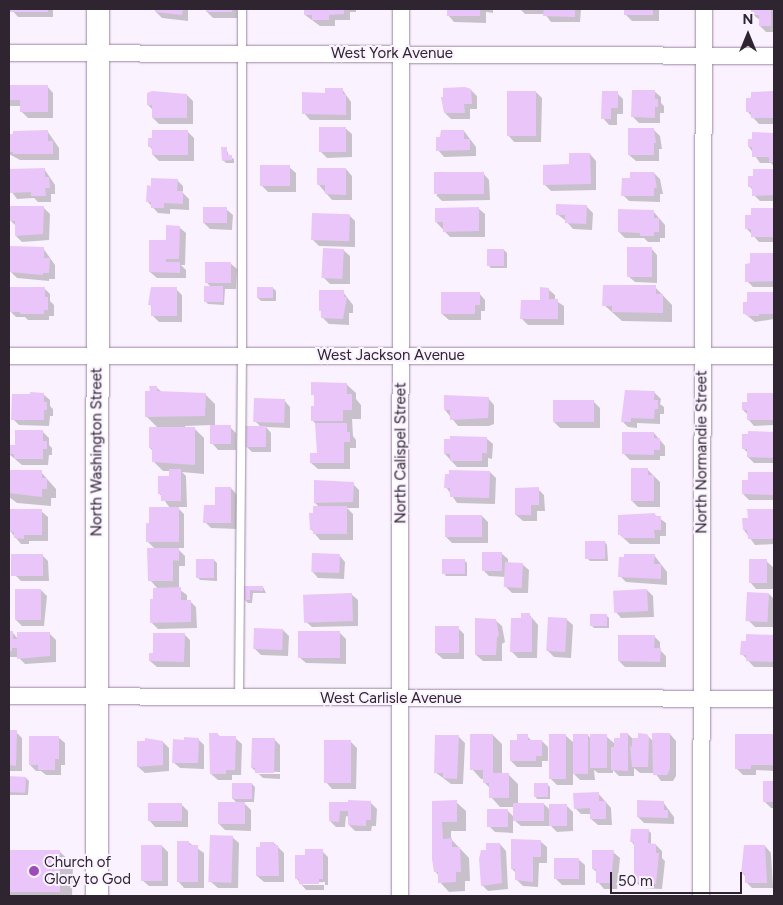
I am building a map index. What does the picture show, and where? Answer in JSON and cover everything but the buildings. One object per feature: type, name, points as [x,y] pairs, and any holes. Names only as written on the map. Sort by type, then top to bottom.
[{"type":"main road","name":"North Washington Street","points":[[97,896],[98,9]]},
{"type":"street","name":"North Calispel Street","points":[[400,896],[401,9]]},
{"type":"street","name":"North Normandie Street","points":[[701,896],[704,9]]},
{"type":"street","name":"West York Avenue","points":[[9,53],[774,56]]},
{"type":"street","name":"West Jackson Avenue","points":[[9,356],[774,356]]},
{"type":"street","name":"West Carlisle Avenue","points":[[9,696],[774,699]]},
{"type":"lane","points":[[239,698],[242,356],[242,9]]},
{"type":"place","name":"Church of Glory to God","points":[[34,871]]}]
